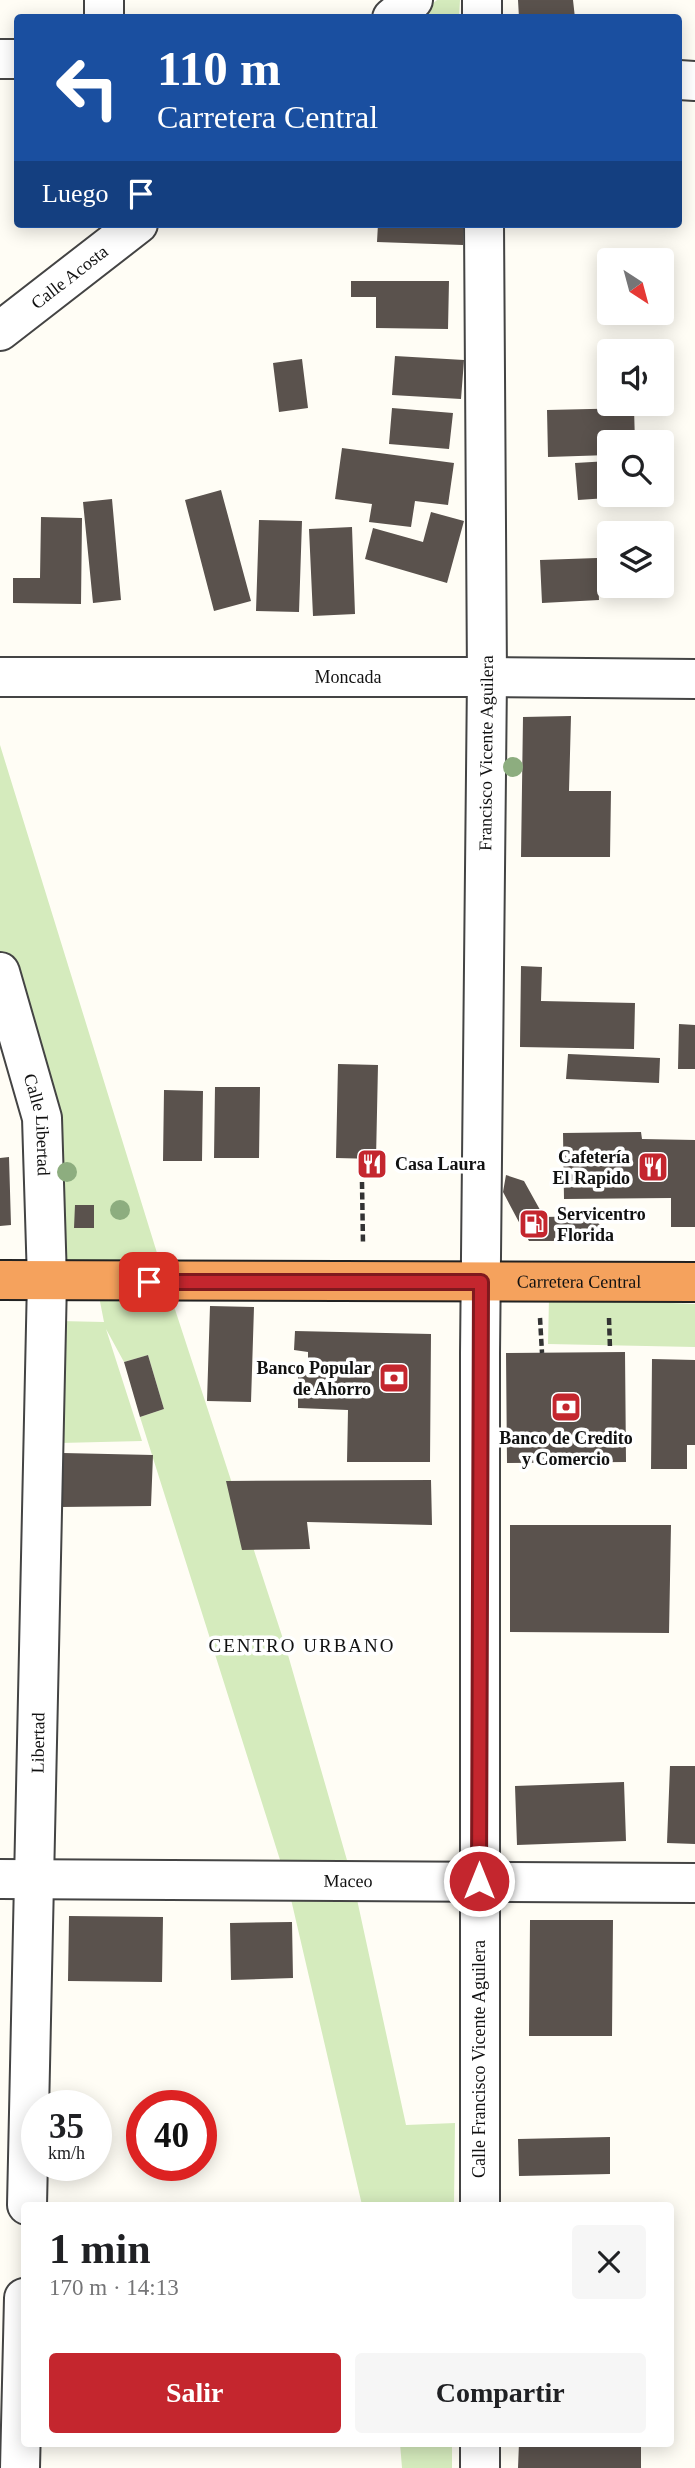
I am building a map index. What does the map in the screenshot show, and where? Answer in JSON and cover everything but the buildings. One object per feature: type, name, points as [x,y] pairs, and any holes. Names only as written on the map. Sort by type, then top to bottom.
[{"type":"highway","name":"Carretera Central","points":[[0,1280],[695,1282]]},
{"type":"street","points":[[397,14],[413,0]]},
{"type":"street","name":"Calle Acosta","points":[[0,331],[102,238],[128,228]]},
{"type":"street","name":"Francisco Vicente Aguilera","points":[[481,1282],[487,677],[484,228]]},
{"type":"street","name":"Moncada","points":[[0,677],[695,679]]},
{"type":"street","name":"Calle Libertad","points":[[0,972],[42,1118],[47,1280]]},
{"type":"street","name":"Libertad","points":[[27,2202],[17,1879],[47,1280]]},
{"type":"street","name":"Calle Francisco Vicente Aguilera","points":[[480,2202],[481,1282]]},
{"type":"street","name":"Maceo","points":[[17,1879],[695,1883]]},
{"type":"street","points":[[20,2468],[21,2426]]},
{"type":"street","points":[[480,2447],[480,2468]]},
{"type":"path","points":[[362,1182],[363,1282]]},
{"type":"green space","points":[[437,0],[460,0],[459,14],[420,14]]},
{"type":"green space","points":[[0,745],[166,1282],[286,1648],[353,1881],[406,2125],[455,2123],[454,2202],[361,2202],[287,1882],[140,1417],[164,1409],[148,1355],[124,1362],[106,1329],[142,1441],[60,1443],[59,1321],[104,1322],[96,1281],[47,1280],[42,1118],[0,972]]},
{"type":"green space","points":[[549,1298],[695,1304],[695,1347],[548,1344]]},
{"type":"green space","points":[[400,2447],[452,2447],[452,2468],[402,2468]]},
{"type":"place","name":"Casa Laura","points":[[372,1164]]},
{"type":"place","name":"Cafetería El Rapido","points":[[653,1167]]},
{"type":"place","name":"Servicentro Florida","points":[[534,1224]]},
{"type":"place","name":"Banco Popular de Ahorro","points":[[394,1378]]},
{"type":"place","name":"Banco de Credito y Comercio","points":[[566,1407]]},
{"type":"district","name":"CENTRO URBANO","points":[[302,1645]]},
{"type":"route","points":[[149,1282],[481,1282],[479,1881]]}]
